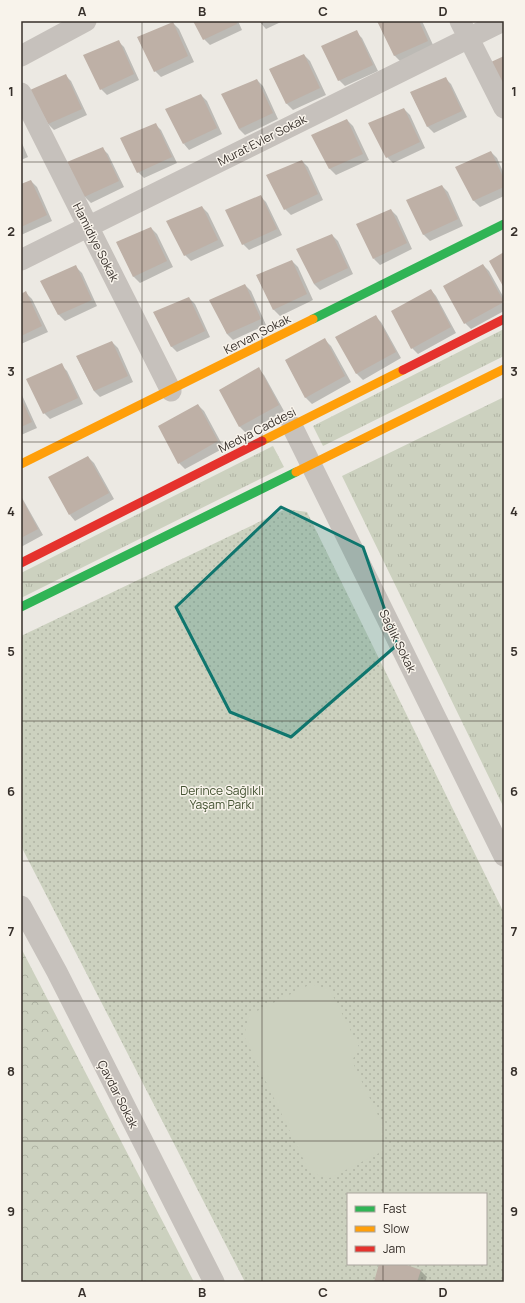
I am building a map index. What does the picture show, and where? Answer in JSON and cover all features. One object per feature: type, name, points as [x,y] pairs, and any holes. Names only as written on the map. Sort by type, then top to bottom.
[{"type":"main road","name":"Kervan Sokak","points":[[21,464],[504,224]]},
{"type":"main road","name":"Medya Caddesi","points":[[21,563],[504,319]]},
{"type":"main road","points":[[21,607],[504,369]]},
{"type":"street","points":[[21,56],[86,21]]},
{"type":"street","name":"Murat Evler Sokak","points":[[21,260],[89,226],[464,29],[503,21]]},
{"type":"street","points":[[464,29],[504,108]]},
{"type":"street","name":"Hamidiye Sokak","points":[[21,93],[89,226],[170,391]]},
{"type":"street","name":"Sağlık Sokak","points":[[292,426],[504,856]]},
{"type":"street","name":"Çavdar Sokak","points":[[21,906],[214,1282]]},
{"type":"highlighted area","points":[[281,507],[363,547],[397,645],[291,737],[230,712],[176,607]]},
{"type":"green space","points":[[504,329],[504,356],[323,446],[313,426]]},
{"type":"green space","points":[[504,397],[504,808],[342,476]]},
{"type":"green space","points":[[273,446],[284,467],[21,598],[21,573]]},
{"type":"green space","name":"Derince Sağlıklı Yaşam Parkı","points":[[286,509],[307,512],[504,913],[504,1282],[245,1282],[21,846],[21,636]]},
{"type":"green space","points":[[21,948],[194,1282],[21,1282]]},
{"type":"green space","points":[[311,984],[330,990],[359,1047],[352,1061],[385,1130],[383,1151],[330,1178],[310,1173],[244,1036],[249,1015]]},
{"type":"building","points":[[193,21],[236,21],[237,24],[203,40]]},
{"type":"building","points":[[377,21],[419,21],[428,41],[394,56]]},
{"type":"building","points":[[173,22],[188,56],[154,72],[137,37]]},
{"type":"building","points":[[357,30],[373,65],[338,81],[321,46]]},
{"type":"building","points":[[119,40],[134,74],[100,90],[83,55]]},
{"type":"building","points":[[304,54],[320,88],[286,104],[269,69]]},
{"type":"building","points":[[504,56],[504,88],[491,62]]},
{"type":"building","points":[[66,74],[82,109],[48,124],[30,90]]},
{"type":"building","points":[[446,77],[462,111],[427,127],[410,92]]},
{"type":"building","points":[[257,79],[273,113],[239,129],[221,94]]},
{"type":"building","points":[[201,94],[217,128],[183,144],[165,109]]},
{"type":"building","points":[[404,108],[420,142],[386,158],[368,123]]},
{"type":"building","points":[[347,119],[363,154],[329,169],[311,135]]},
{"type":"building","points":[[156,123],[172,157],[137,173],[120,138]]},
{"type":"building","points":[[103,147],[119,181],[84,197],[67,162]]},
{"type":"building","points":[[491,151],[504,179],[504,187],[473,201],[455,167]]},
{"type":"building","points":[[302,160],[318,194],[284,210],[266,175]]},
{"type":"building","points":[[31,180],[47,215],[21,227],[21,184]]},
{"type":"building","points":[[442,185],[458,219],[423,235],[406,200]]},
{"type":"building","points":[[261,195],[277,229],[242,245],[225,210]]},
{"type":"building","points":[[202,206],[218,240],[184,256],[166,221]]},
{"type":"building","points":[[391,209],[407,243],[373,259],[356,224]]},
{"type":"building","points":[[151,227],[167,261],[133,277],[116,242]]},
{"type":"building","points":[[332,234],[348,268],[314,284],[296,249]]},
{"type":"building","points":[[504,252],[504,288],[489,261]]},
{"type":"building","points":[[292,260],[307,294],[273,310],[256,275]]},
{"type":"building","points":[[483,264],[504,302],[464,324],[443,286]]},
{"type":"building","points":[[76,265],[92,300],[58,315],[40,281]]},
{"type":"building","points":[[245,284],[261,319],[227,334],[209,300]]},
{"type":"building","points":[[431,289],[451,327],[411,349],[391,311]]},
{"type":"building","points":[[26,291],[42,326],[21,336],[21,294]]},
{"type":"building","points":[[189,297],[205,331],[171,347],[153,312]]},
{"type":"building","points":[[376,315],[396,352],[356,374],[335,337]]},
{"type":"building","points":[[325,338],[345,376],[305,398],[285,360]]},
{"type":"building","points":[[112,341],[128,376],[94,391],[76,356]]},
{"type":"building","points":[[62,363],[78,398],[43,414],[26,379]]},
{"type":"building","points":[[259,367],[279,405],[239,427],[219,390]]},
{"type":"building","points":[[21,398],[32,422],[21,427]]},
{"type":"building","points":[[198,404],[218,441],[178,464],[158,426]]},
{"type":"building","points":[[88,456],[109,493],[69,515],[48,477]]},
{"type":"building","points":[[21,497],[38,529],[21,538]]},
{"type":"building","points":[[379,1265],[407,1265],[421,1270],[417,1282],[374,1282]]},
{"type":"traffic: fast","points":[[313,319],[504,224]]},
{"type":"traffic: fast","points":[[21,607],[296,472]]},
{"type":"traffic: slow","points":[[21,464],[313,319]]},
{"type":"traffic: slow","points":[[296,472],[504,369]]},
{"type":"traffic: slow","points":[[262,441],[403,370]]},
{"type":"traffic: jam","points":[[403,370],[504,319]]},
{"type":"traffic: jam","points":[[21,563],[262,441]]}]
